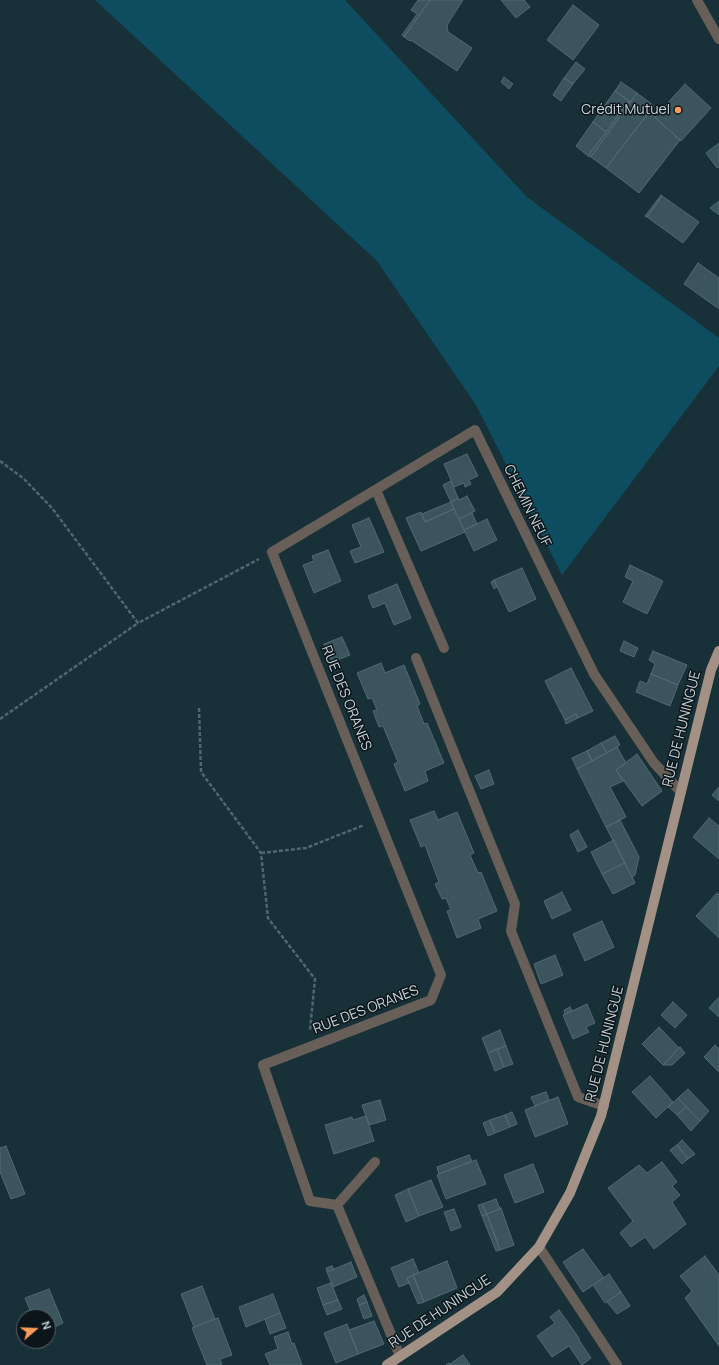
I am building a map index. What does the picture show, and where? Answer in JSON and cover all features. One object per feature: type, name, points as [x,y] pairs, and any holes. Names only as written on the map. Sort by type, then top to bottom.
[{"type":"main road","name":"RUE DE HUNINGUE","points":[[387,1365],[497,1292],[539,1246],[570,1193],[604,1106],[711,670],[719,651]]},
{"type":"street","points":[[696,0],[719,39]]},
{"type":"street","name":"CHEMIN NEUF","points":[[272,552],[475,430],[594,674],[654,763],[681,792]]},
{"type":"street","points":[[376,490],[444,648]]},
{"type":"street","name":"RUE DES ORANES","points":[[272,552],[441,975],[431,1000],[263,1065],[310,1201],[337,1204]]},
{"type":"street","points":[[416,658],[515,904],[511,931],[578,1097],[604,1106]]},
{"type":"street","points":[[375,1162],[337,1204],[400,1356]]},
{"type":"street","points":[[539,1246],[617,1365]]},
{"type":"path","points":[[0,461],[23,478],[52,508],[138,623]]},
{"type":"path","points":[[0,719],[138,623],[272,552]]},
{"type":"path","points":[[199,708],[201,772],[261,853],[268,918],[314,979],[309,1047]]},
{"type":"path","points":[[261,853],[306,848],[379,819]]},
{"type":"shaded area","points":[[95,0],[345,0],[527,197],[719,338],[719,366],[562,575],[476,405],[377,261]]},
{"type":"building","points":[[418,0],[430,0],[404,37],[402,35],[417,14],[411,10]]},
{"type":"building","points":[[430,0],[463,0],[447,25],[448,32],[472,48],[457,71],[411,40],[410,41],[404,37]]},
{"type":"building","points":[[501,0],[524,0],[530,7],[516,18]]},
{"type":"building","points":[[573,5],[599,25],[573,60],[547,40]]},
{"type":"building","points":[[576,62],[585,69],[573,84],[564,78]]},
{"type":"building","points":[[504,77],[513,84],[509,89],[501,82]]},
{"type":"building","points":[[564,78],[573,84],[561,101],[553,95]]},
{"type":"building","points":[[621,82],[637,93],[630,102],[615,91]]},
{"type":"building","points":[[685,84],[711,108],[681,141],[655,117]]},
{"type":"building","points":[[615,91],[629,101],[606,132],[593,122]]},
{"type":"building","points":[[637,93],[654,106],[606,168],[591,157]]},
{"type":"building","points":[[629,101],[630,102],[591,157],[588,156]]},
{"type":"building","points":[[649,112],[680,140],[639,193],[606,168]]},
{"type":"building","points":[[593,122],[606,132],[588,156],[576,146]]},
{"type":"building","points":[[719,143],[719,167],[717,168],[706,153]]},
{"type":"building","points":[[661,195],[662,196],[647,217],[645,216]]},
{"type":"building","points":[[662,196],[699,222],[683,243],[647,217]]},
{"type":"building","points":[[719,201],[719,215],[710,208]]},
{"type":"building","points":[[698,263],[719,278],[719,309],[684,284]]},
{"type":"building","points":[[467,454],[478,476],[469,480],[471,484],[465,487],[464,483],[454,487],[444,464]]},
{"type":"building","points":[[451,481],[458,498],[451,502],[443,485]]},
{"type":"building","points":[[467,496],[475,511],[459,519],[451,502],[458,498],[459,500]]},
{"type":"building","points":[[451,502],[454,509],[425,522],[422,514]]},
{"type":"building","points":[[454,509],[465,532],[421,551],[406,518],[421,512],[425,522]]},
{"type":"building","points":[[472,513],[477,524],[464,530],[459,519]]},
{"type":"building","points":[[369,518],[384,552],[355,563],[350,551],[361,547],[352,525]]},
{"type":"building","points":[[487,519],[497,540],[474,551],[464,530]]},
{"type":"building","points":[[328,550],[341,581],[314,593],[303,565],[314,561],[312,556]]},
{"type":"building","points":[[630,565],[663,581],[647,614],[623,602],[633,581],[625,577]]},
{"type":"building","points":[[522,568],[536,599],[509,612],[494,580]]},
{"type":"building","points":[[494,580],[497,587],[494,589],[491,582]]},
{"type":"building","points":[[397,584],[411,618],[394,625],[385,603],[373,608],[368,596]]},
{"type":"building","points":[[342,637],[350,655],[332,662],[324,644]]},
{"type":"building","points":[[624,641],[638,648],[634,657],[620,651]]},
{"type":"building","points":[[653,651],[687,665],[678,685],[651,674],[655,664],[649,660]]},
{"type":"building","points":[[381,663],[385,673],[404,665],[420,704],[417,706],[424,724],[427,723],[444,763],[425,771],[428,781],[405,791],[394,764],[398,762],[383,726],[379,727],[373,711],[377,710],[372,698],[368,699],[357,673]]},
{"type":"building","points":[[571,668],[593,711],[578,718],[576,714],[565,720],[545,681]]},
{"type":"building","points":[[651,674],[678,685],[670,706],[636,692],[640,681],[647,684]]},
{"type":"building","points":[[576,714],[578,718],[566,724],[565,720]]},
{"type":"building","points":[[615,736],[620,745],[607,753],[601,743]]},
{"type":"building","points":[[601,743],[607,753],[592,761],[587,751]]},
{"type":"building","points":[[617,747],[626,763],[616,770],[623,781],[610,787],[626,817],[606,827],[577,769]]},
{"type":"building","points":[[587,751],[592,761],[577,769],[572,758]]},
{"type":"building","points":[[637,754],[662,791],[642,806],[616,770]]},
{"type":"building","points":[[489,770],[494,784],[481,789],[475,776]]},
{"type":"building","points":[[719,787],[719,801],[712,795]]},
{"type":"building","points":[[434,811],[438,820],[457,812],[474,853],[470,855],[478,873],[481,872],[497,911],[478,919],[481,928],[457,938],[447,911],[451,910],[446,898],[442,899],[435,884],[439,882],[425,845],[421,847],[410,820]]},
{"type":"building","points":[[709,818],[719,826],[719,859],[693,837]]},
{"type":"building","points":[[620,820],[639,857],[635,875],[632,877],[606,827]]},
{"type":"building","points":[[578,830],[587,847],[578,852],[570,835]]},
{"type":"building","points":[[614,840],[625,863],[602,874],[591,852]]},
{"type":"building","points":[[625,863],[635,883],[613,894],[602,874]]},
{"type":"building","points":[[562,892],[571,910],[552,919],[544,901]]},
{"type":"building","points":[[717,893],[719,895],[719,938],[696,916]]},
{"type":"building","points":[[602,921],[614,947],[585,961],[573,934]]},
{"type":"building","points":[[555,955],[563,975],[541,984],[534,964]]},
{"type":"building","points":[[719,997],[719,1017],[709,1008]]},
{"type":"building","points":[[673,1002],[687,1015],[675,1028],[661,1015]]},
{"type":"building","points":[[587,1004],[595,1023],[586,1027],[589,1032],[573,1039],[563,1015]]},
{"type":"building","points":[[570,1007],[572,1011],[565,1014],[564,1010]]},
{"type":"building","points":[[659,1027],[679,1048],[663,1065],[642,1044]]},
{"type":"building","points":[[500,1030],[506,1046],[488,1053],[482,1038]]},
{"type":"building","points":[[715,1045],[719,1049],[719,1072],[704,1057]]},
{"type":"building","points":[[506,1046],[513,1064],[504,1067],[497,1049]]},
{"type":"building","points":[[680,1047],[685,1053],[672,1065],[663,1065]]},
{"type":"building","points":[[497,1049],[504,1067],[495,1071],[488,1053]]},
{"type":"building","points":[[650,1076],[673,1102],[656,1118],[632,1092]]},
{"type":"building","points":[[688,1089],[709,1111],[700,1121],[678,1098]]},
{"type":"building","points":[[546,1092],[549,1100],[535,1106],[531,1097]]},
{"type":"building","points":[[558,1097],[568,1124],[535,1137],[525,1110]]},
{"type":"building","points":[[678,1098],[686,1107],[677,1115],[668,1107]]},
{"type":"building","points":[[380,1100],[386,1120],[369,1125],[362,1105]]},
{"type":"building","points":[[686,1107],[700,1121],[691,1131],[677,1115]]},
{"type":"building","points":[[512,1112],[517,1124],[510,1127],[505,1115]]},
{"type":"building","points":[[505,1115],[510,1127],[495,1133],[490,1120]]},
{"type":"building","points":[[366,1116],[374,1141],[334,1154],[325,1125],[352,1117],[353,1120]]},
{"type":"building","points":[[490,1120],[495,1133],[488,1136],[483,1123]]},
{"type":"building","points":[[682,1140],[695,1154],[688,1159],[677,1145]]},
{"type":"building","points":[[677,1145],[688,1159],[682,1164],[670,1150]]},
{"type":"building","points":[[6,1146],[25,1194],[11,1199],[0,1172],[0,1148]]},
{"type":"building","points":[[469,1155],[472,1161],[439,1174],[437,1167]]},
{"type":"building","points":[[476,1160],[486,1184],[446,1199],[437,1175]]},
{"type":"building","points":[[662,1162],[677,1182],[672,1186],[680,1195],[672,1202],[686,1224],[654,1249],[645,1237],[631,1247],[620,1233],[633,1221],[608,1188],[639,1165],[647,1173]]},
{"type":"building","points":[[533,1164],[544,1192],[515,1203],[504,1175]]},
{"type":"building","points":[[431,1180],[443,1207],[419,1216],[408,1189]]},
{"type":"building","points":[[408,1189],[419,1216],[406,1222],[395,1195]]},
{"type":"building","points":[[496,1199],[500,1209],[487,1214],[482,1204]]},
{"type":"building","points":[[482,1204],[487,1214],[482,1216],[478,1205]]},
{"type":"building","points":[[501,1208],[514,1245],[500,1250],[487,1214]]},
{"type":"building","points":[[454,1209],[461,1227],[451,1231],[444,1212]]},
{"type":"building","points":[[487,1214],[500,1250],[496,1251],[482,1216]]},
{"type":"building","points":[[583,1249],[604,1278],[583,1292],[563,1262]]},
{"type":"building","points":[[705,1256],[719,1275],[719,1346],[685,1298],[692,1291],[680,1276]]},
{"type":"building","points":[[413,1259],[419,1273],[407,1278],[409,1283],[399,1287],[391,1268]]},
{"type":"building","points":[[447,1261],[457,1288],[424,1302],[413,1275]]},
{"type":"building","points":[[351,1262],[357,1277],[333,1287],[327,1272]]},
{"type":"building","points":[[332,1266],[334,1269],[327,1272],[326,1268]]},
{"type":"building","points":[[609,1274],[621,1292],[605,1303],[593,1285]]},
{"type":"building","points":[[413,1275],[424,1302],[418,1304],[407,1278]]},
{"type":"building","points":[[331,1283],[338,1300],[323,1305],[317,1288]]},
{"type":"building","points":[[202,1286],[215,1319],[194,1327],[181,1294]]},
{"type":"building","points":[[49,1289],[63,1323],[56,1326],[56,1309],[30,1309],[25,1298]]},
{"type":"building","points":[[621,1292],[630,1306],[617,1314],[607,1302]]},
{"type":"building","points":[[273,1294],[280,1313],[246,1327],[239,1307]]},
{"type":"building","points":[[364,1295],[367,1302],[359,1305],[357,1299]]},
{"type":"building","points":[[338,1300],[342,1309],[327,1315],[323,1305]]},
{"type":"building","points":[[367,1302],[372,1316],[364,1319],[359,1305]]},
{"type":"building","points":[[559,1310],[591,1358],[582,1365],[569,1346],[552,1357],[537,1336],[555,1323],[550,1317]]},
{"type":"building","points":[[280,1313],[286,1328],[270,1334],[265,1319]]},
{"type":"building","points":[[218,1318],[232,1355],[220,1359],[222,1364],[207,1365],[192,1328]]},
{"type":"building","points":[[374,1321],[384,1344],[358,1354],[349,1330]]},
{"type":"building","points":[[347,1324],[358,1354],[336,1363],[324,1333]]},
{"type":"building","points":[[288,1332],[292,1344],[294,1343],[302,1365],[270,1365],[265,1354],[278,1349],[274,1337]]},
{"type":"building","points":[[463,1355],[470,1365],[446,1365],[449,1363],[450,1364]]},
{"type":"place","name":"Crédit Mutuel","points":[[678,110]]}]
